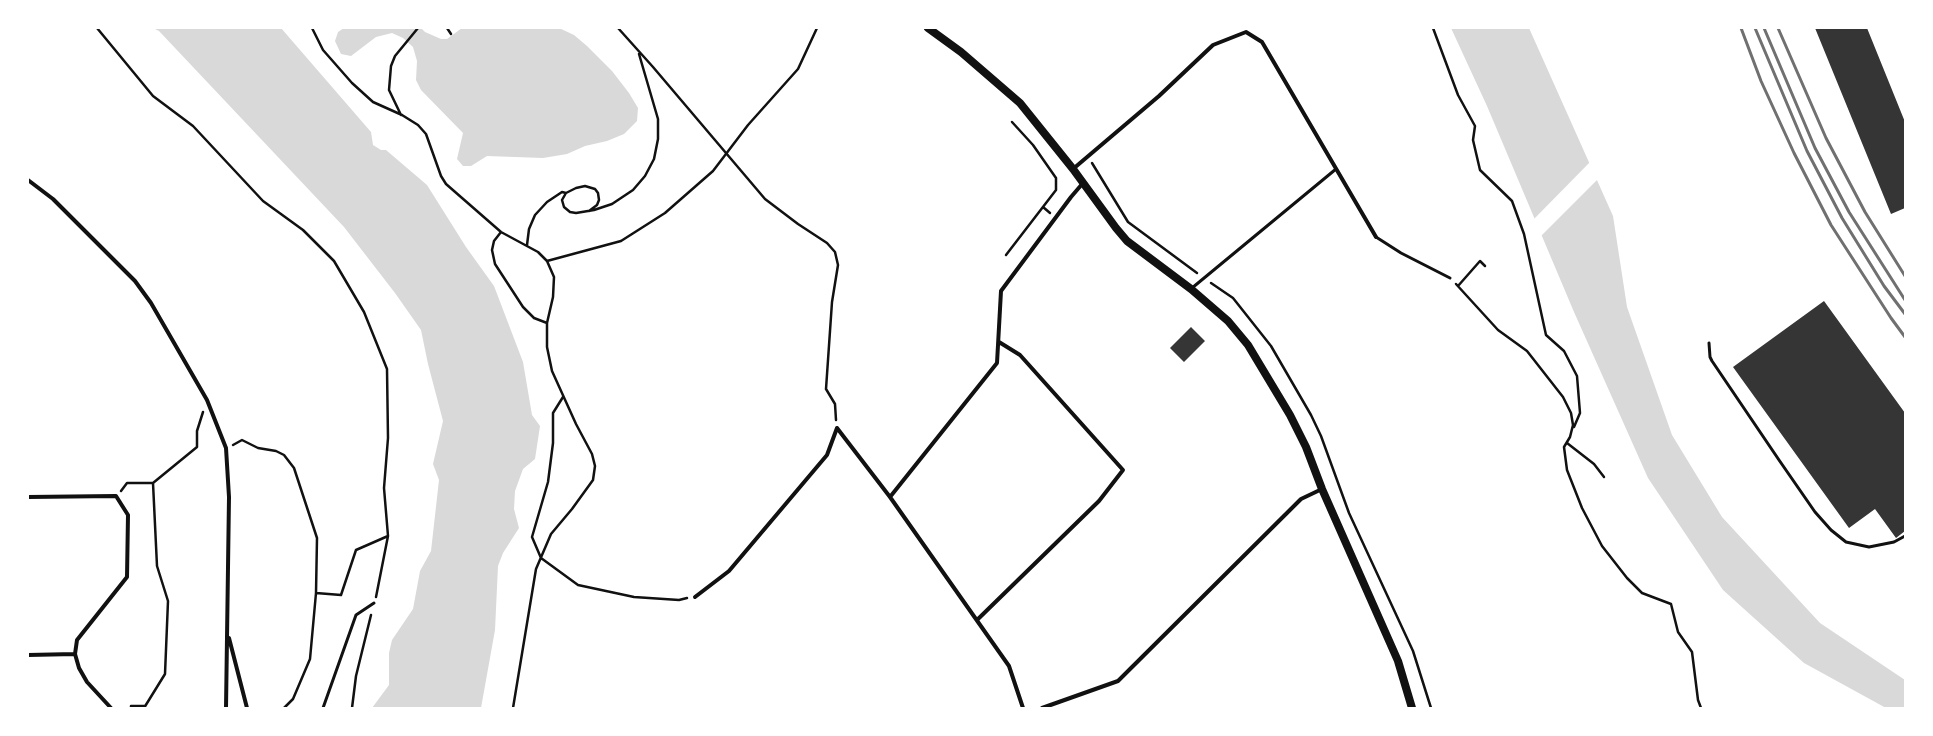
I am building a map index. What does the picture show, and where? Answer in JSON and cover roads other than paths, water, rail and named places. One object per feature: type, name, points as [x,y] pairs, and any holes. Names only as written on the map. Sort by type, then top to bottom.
[{"type":"main road","points":[[928,28],[961,52],[1020,103],[1084,183],[1127,241],[1191,290],[1228,321],[1248,345],[1290,415],[1306,447],[1322,489],[1398,661],[1412,708]]},
{"type":"street","points":[[1073,169],[1160,96],[1213,45],[1246,32],[1262,42],[1376,237]]},
{"type":"street","points":[[28,180],[54,199],[135,281],[151,303],[207,400],[226,448],[229,497],[226,708]]},
{"type":"street","points":[[890,497],[997,363],[1001,291],[1071,197],[1084,183]]},
{"type":"street","points":[[978,620],[1100,501],[1123,470],[1020,354],[999,342]]},
{"type":"street","points":[[695,597],[729,571],[827,455],[837,428],[890,497],[1010,666],[1023,708]]},
{"type":"street","points":[[1042,708],[1118,681],[1301,499],[1322,489]]},
{"type":"street","points":[[28,497],[116,496],[128,515],[127,577],[124,584],[77,640],[75,654],[79,668],[87,682],[111,708]]},
{"type":"street","points":[[228,632],[247,708]]},
{"type":"street","points":[[28,655],[75,654]]},
{"type":"lane","points":[[1191,290],[1336,168]]},
{"type":"lane","points":[[1376,237],[1400,253],[1450,278]]},
{"type":"lane","points":[[1709,343],[1710,357],[1712,361],[1815,512],[1831,530],[1846,542],[1869,547],[1894,542],[1905,536]]},
{"type":"lane","points":[[323,708],[339,668],[356,615],[374,603]]},
{"type":"railway","points":[[1741,28],[1761,81],[1794,153],[1831,225],[1891,318],[1905,337]]},
{"type":"railway","points":[[1755,28],[1807,151],[1842,218],[1884,286],[1905,314]]},
{"type":"railway","points":[[1764,28],[1815,148],[1849,212],[1905,300]]},
{"type":"railway","points":[[1778,28],[1826,138],[1865,212],[1905,276]]}]
